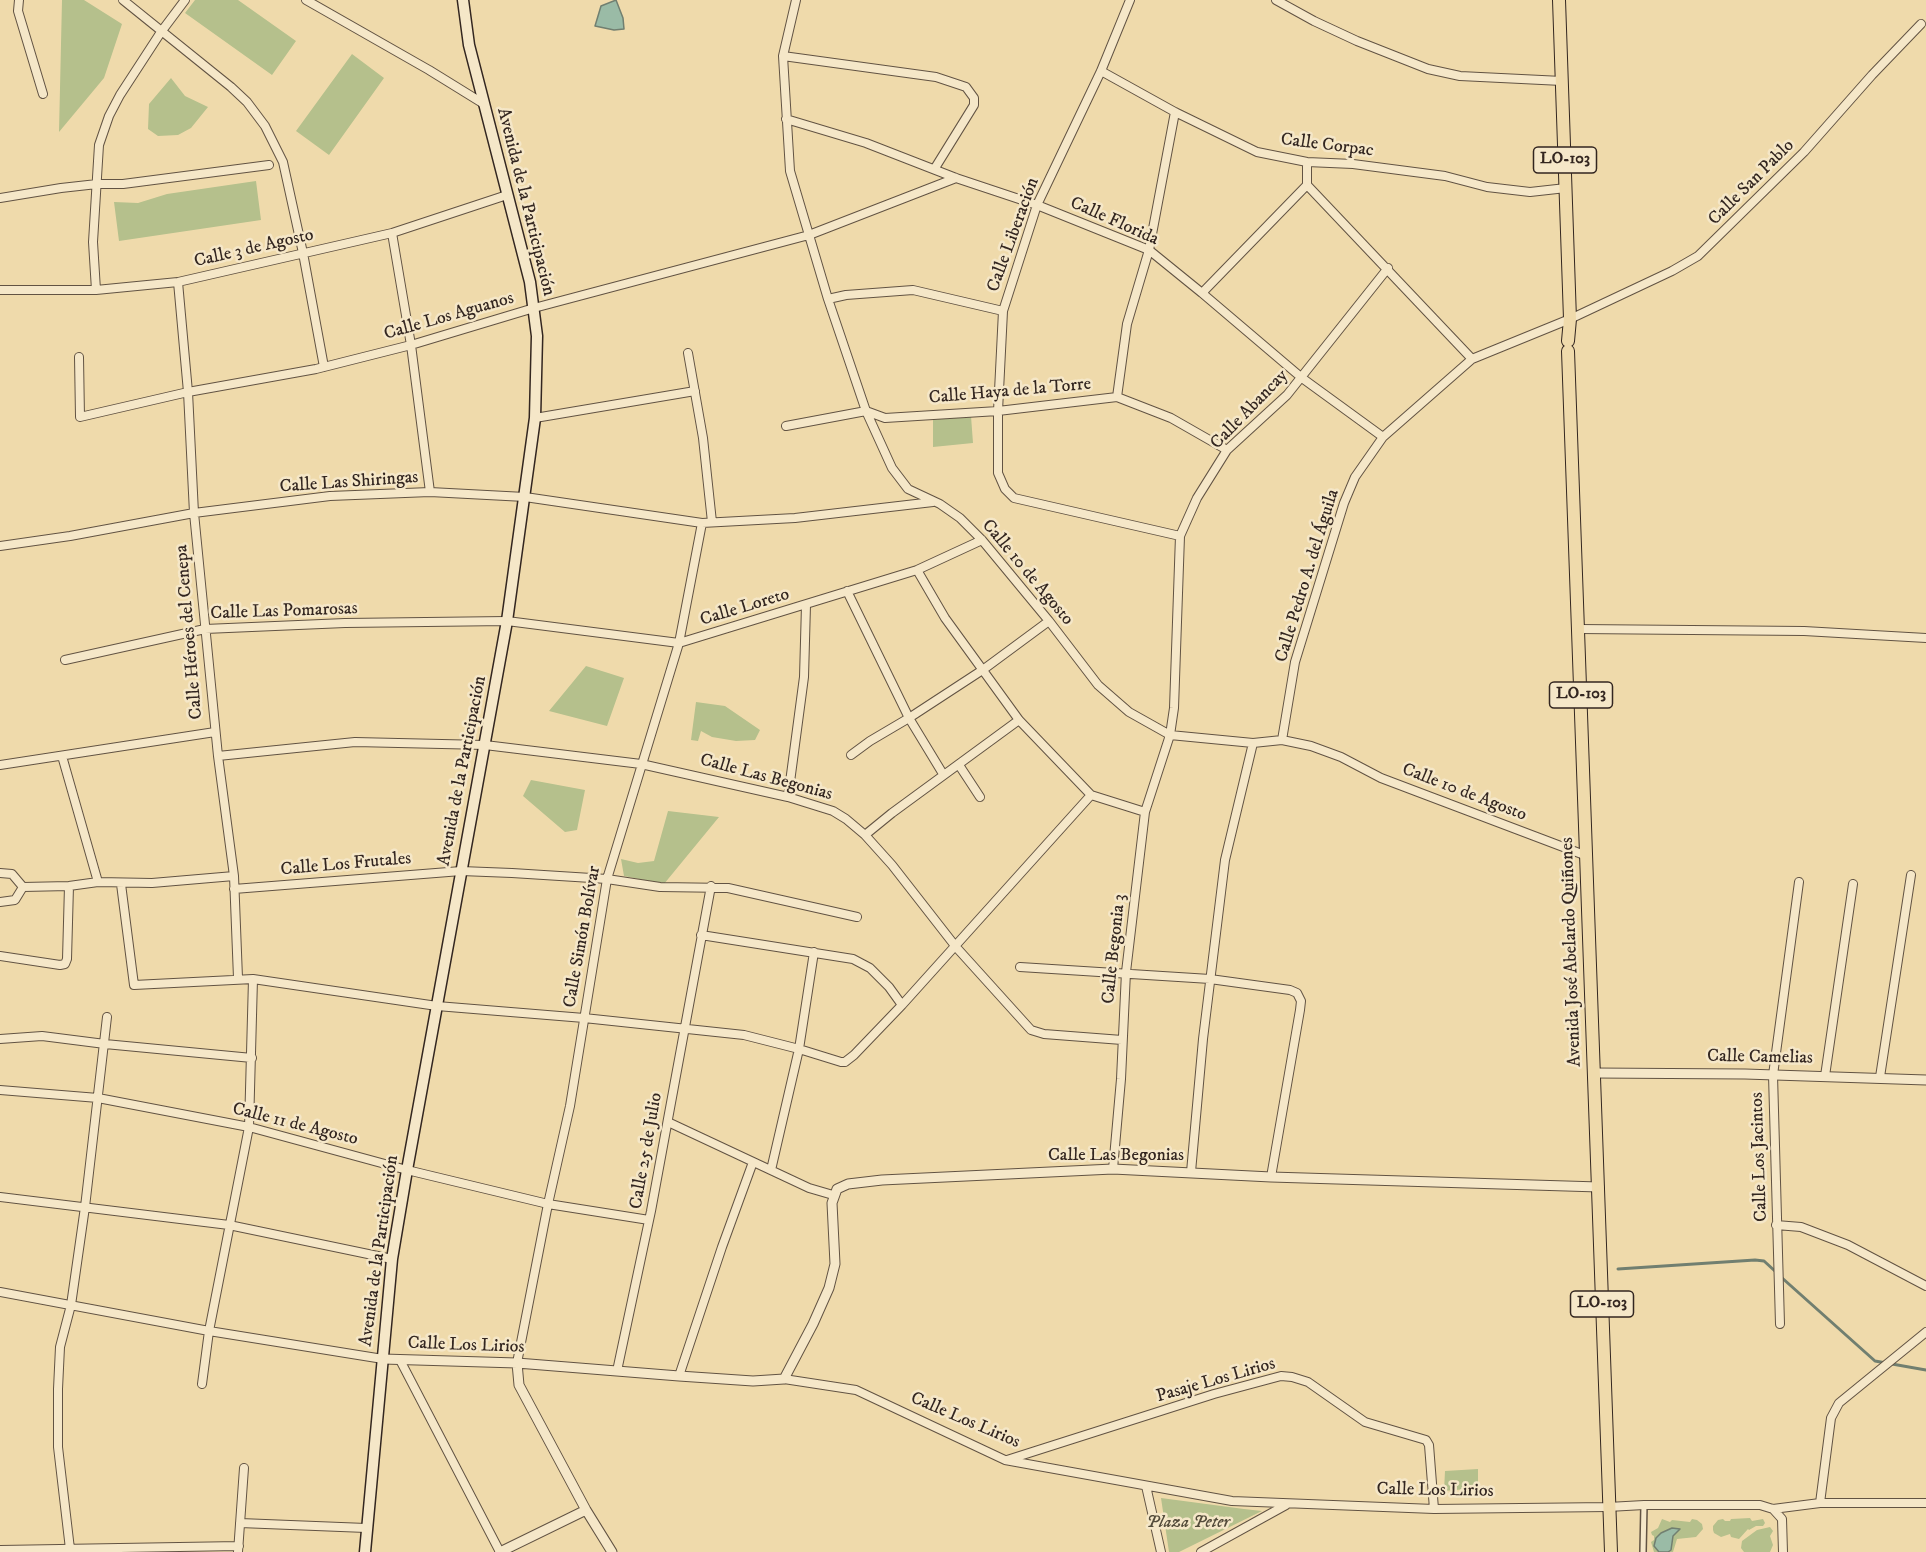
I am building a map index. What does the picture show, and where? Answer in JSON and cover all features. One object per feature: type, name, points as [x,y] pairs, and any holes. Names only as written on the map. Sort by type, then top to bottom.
[{"type":"main road","name":"Avenida de la Participación","points":[[365,1552],[392,1259],[460,871],[507,621],[535,418],[537,336],[531,282],[469,45],[463,0]]},
{"type":"main road","name":"Avenida José Abelardo Quiñones","points":[[1559,0],[1570,319],[1568,346],[1611,1552]]},
{"type":"street","points":[[19,0],[18,11],[43,94]]},
{"type":"street","points":[[123,0],[231,87],[247,102],[265,126],[283,162],[324,367]]},
{"type":"street","points":[[96,290],[93,242],[99,145],[109,116],[161,32],[185,0]]},
{"type":"street","points":[[306,0],[399,52],[484,104]]},
{"type":"street","name":"Calle 10 de Agosto","points":[[796,0],[783,56],[790,171],[828,299],[866,411],[892,468],[908,489],[960,518],[982,540],[1049,621],[1098,685],[1129,712],[1170,735],[1253,742],[1282,740],[1311,746],[1341,757],[1381,778],[1587,856]]},
{"type":"street","name":"Calle Liberación","points":[[1130,0],[1101,71],[1037,205],[1003,311],[998,411],[998,473],[1008,494],[1014,498],[1180,536]]},
{"type":"street","points":[[1276,0],[1357,41],[1428,69],[1460,76],[1562,81]]},
{"type":"street","name":"Calle San Pablo","points":[[1570,319],[1672,271],[1698,256],[1804,153],[1872,75],[1921,24]]},
{"type":"street","points":[[783,56],[936,77],[966,87],[974,98],[974,105],[934,168]]},
{"type":"street","name":"Calle Corpac","points":[[1101,71],[1175,112],[1257,152],[1307,162],[1353,164],[1445,176],[1487,187],[1530,192],[1566,188]]},
{"type":"street","points":[[1117,397],[1127,324],[1149,250],[1175,112]]},
{"type":"street","name":"Calle Florida","points":[[786,119],[866,143],[956,178],[1037,205],[1149,250],[1302,378],[1383,437]]},
{"type":"street","points":[[1202,293],[1307,185],[1307,162]]},
{"type":"street","points":[[0,198],[97,184],[123,184],[269,165]]},
{"type":"street","name":"Calle Los Aguanos","points":[[79,357],[80,417],[188,392],[324,367],[411,345],[534,308],[809,236],[956,178]]},
{"type":"street","points":[[1307,185],[1472,359]]},
{"type":"street","name":"Calle 3 de Agosto","points":[[0,290],[96,290],[178,282],[392,233],[507,195]]},
{"type":"street","points":[[392,233],[411,345],[430,492]]},
{"type":"street","name":"Calle Abancay","points":[[1170,735],[1174,708],[1180,536],[1197,498],[1227,450],[1287,395],[1388,268]]},
{"type":"street","name":"Calle Héroes del Cenepa","points":[[178,282],[188,392],[194,513],[215,732],[234,876],[238,978]]},
{"type":"street","points":[[828,299],[846,295],[913,290],[1003,311]]},
{"type":"street","name":"Calle Pedro A. del Águila","points":[[1282,740],[1295,662],[1344,503],[1355,477],[1383,437],[1472,359],[1570,319]]},
{"type":"street","points":[[688,353],[703,438],[712,522]]},
{"type":"street","points":[[535,418],[695,392]]},
{"type":"street","name":"Calle Haya de la Torre","points":[[786,426],[866,411],[885,418],[998,411],[1117,397],[1171,418],[1227,450]]},
{"type":"street","name":"Calle Las Shiringas","points":[[0,546],[70,536],[194,513],[330,496],[430,492],[525,497],[702,523],[795,518],[933,502]]},
{"type":"street","name":"Calle Simón Bolívar","points":[[518,1363],[548,1204],[570,1106],[607,879],[679,643],[702,523]]},
{"type":"street","name":"Calle Loreto","points":[[507,621],[679,643],[918,570],[982,540]]},
{"type":"street","points":[[918,570],[945,618],[1019,720],[1091,795],[1145,812]]},
{"type":"street","points":[[847,591],[909,718],[943,774]]},
{"type":"street","points":[[788,797],[804,677],[806,605]]},
{"type":"street","name":"Calle Las Pomarosas","points":[[65,660],[205,629],[345,623],[507,621]]},
{"type":"street","points":[[851,755],[984,669],[1049,621]]},
{"type":"street","points":[[1579,629],[1804,631],[1926,638]]},
{"type":"street","points":[[865,835],[943,774],[959,765],[1019,720]]},
{"type":"street","points":[[0,765],[215,732]]},
{"type":"street","name":"Calle Begonia 3","points":[[1113,1169],[1121,1080],[1126,972],[1145,812],[1170,735]]},
{"type":"street","name":"Calle Las Begonias","points":[[218,756],[355,742],[485,745],[641,764],[788,797],[833,811],[865,835],[892,865],[956,947],[1031,1030],[1037,1033],[1122,1040]]},
{"type":"street","points":[[1191,1172],[1210,979],[1225,860],[1253,742]]},
{"type":"street","points":[[62,756],[98,882]]},
{"type":"street","points":[[959,765],[980,797]]},
{"type":"street","points":[[121,884],[134,985],[253,979],[437,1006],[584,1018],[744,1035],[799,1049],[832,1061],[845,1062],[956,947],[1091,795]]},
{"type":"street","name":"Calle Los Frutales","points":[[234,889],[460,871],[607,879],[660,887],[711,886],[857,917]]},
{"type":"street","points":[[0,873],[12,874],[23,887]]},
{"type":"street","points":[[1880,1077],[1911,875]]},
{"type":"street","points":[[23,887],[69,886],[98,882],[121,884],[234,876]]},
{"type":"street","name":"Calle Los Jacintos","points":[[1780,1324],[1773,1075],[1799,882]]},
{"type":"street","points":[[1825,1076],[1853,884]]},
{"type":"street","points":[[0,956],[60,965],[65,963],[69,886]]},
{"type":"street","name":"Calle 25 de Julio","points":[[617,1371],[668,1122],[700,935],[711,886]]},
{"type":"street","points":[[0,902],[15,900],[23,887]]},
{"type":"street","points":[[700,935],[853,959],[870,968],[889,987],[902,1005]]},
{"type":"street","points":[[771,1170],[799,1049],[813,952]]},
{"type":"street","points":[[1020,967],[1210,979],[1298,993],[1300,1010],[1271,1177]]},
{"type":"street","points":[[202,1384],[229,1225],[249,1127],[253,979]]},
{"type":"street","points":[[70,1549],[58,1447],[60,1347],[72,1305],[86,1206],[107,1017]]},
{"type":"street","points":[[0,1039],[42,1036],[252,1058]]},
{"type":"street","name":"Calle Camelias","points":[[1594,1073],[1880,1077],[1926,1080]]},
{"type":"street","name":"Calle 11 de Agosto","points":[[0,1090],[98,1098],[249,1127],[407,1170],[548,1204],[649,1220]]},
{"type":"street","points":[[668,1122],[809,1188],[833,1195],[835,1264],[829,1288],[784,1380]]},
{"type":"street","points":[[680,1376],[722,1247],[753,1162]]},
{"type":"street","name":"Calle Las Begonias","points":[[833,1195],[843,1185],[882,1180],[1113,1169],[1271,1177],[1599,1187]]},
{"type":"street","points":[[0,1197],[229,1225],[392,1259]]},
{"type":"street","points":[[1776,1225],[1801,1227],[1848,1245],[1926,1286]]},
{"type":"street","points":[[0,1292],[210,1331],[382,1359]]},
{"type":"street","points":[[1820,1503],[1831,1418],[1839,1403],[1926,1332]]},
{"type":"street","name":"Calle Los Lirios","points":[[382,1359],[518,1363],[753,1381],[784,1380],[856,1390],[1005,1460],[1232,1501],[1434,1509],[1644,1505],[1760,1505],[1773,1509],[1820,1503],[1926,1503]]},
{"type":"street","points":[[400,1360],[500,1552],[586,1510]]},
{"type":"street","points":[[518,1363],[519,1385],[586,1510],[612,1552]]},
{"type":"street","name":"Pasaje Los Lirios","points":[[1005,1460],[1214,1394],[1281,1376],[1292,1377],[1308,1382],[1365,1422],[1426,1440],[1429,1445],[1434,1509]]},
{"type":"street","points":[[0,1550],[238,1549],[244,1468]]},
{"type":"street","points":[[1146,1486],[1161,1552]]},
{"type":"street","points":[[1201,1552],[1287,1504]]},
{"type":"street","points":[[1643,1552],[1644,1505]]},
{"type":"street","points":[[1773,1509],[1782,1519],[1783,1552]]},
{"type":"street","points":[[240,1523],[366,1528]]},
{"type":"green space","points":[[62,0],[84,0],[122,24],[104,78],[59,132]]},
{"type":"green space","points":[[195,0],[238,0],[296,41],[272,75],[185,13]]},
{"type":"green space","points":[[352,54],[384,78],[329,155],[296,131]]},
{"type":"green space","points":[[171,78],[185,96],[208,107],[191,128],[178,135],[158,136],[148,129],[149,104]]},
{"type":"green space","points":[[256,181],[261,220],[119,241],[114,202],[138,203],[167,194]]},
{"type":"green space","points":[[961,415],[971,416],[973,443],[933,447],[933,420]]},
{"type":"green space","points":[[586,666],[624,678],[607,726],[549,711]]},
{"type":"green space","points":[[696,702],[725,706],[760,730],[755,740],[736,741],[712,737],[701,731],[698,741],[691,740]]},
{"type":"green space","points":[[531,780],[585,790],[577,830],[565,832],[523,796]]},
{"type":"green space","points":[[668,811],[719,817],[664,884],[624,876],[621,859],[638,863],[654,861]]},
{"type":"green space","points":[[1478,1469],[1478,1488],[1444,1491],[1445,1471]]},
{"type":"green space","name":"Plaza Peter","points":[[1161,1498],[1262,1511],[1179,1552],[1169,1552]]},
{"type":"green space","points":[[1750,1518],[1752,1521],[1763,1519],[1765,1523],[1763,1526],[1748,1529],[1739,1539],[1731,1537],[1730,1534],[1721,1537],[1714,1533],[1713,1526],[1718,1520]]},
{"type":"green space","points":[[1662,1519],[1670,1522],[1672,1520],[1690,1522],[1692,1519],[1697,1520],[1702,1524],[1703,1529],[1696,1537],[1677,1539],[1673,1552],[1654,1552],[1651,1542],[1654,1536],[1651,1532],[1658,1528]]},
{"type":"green space","points":[[1770,1527],[1773,1531],[1770,1536],[1773,1545],[1770,1552],[1744,1552],[1741,1548],[1742,1541],[1757,1530]]},
{"type":"shaded area","points":[[616,0],[623,18],[624,29],[614,30],[595,26],[601,6]]},
{"type":"shaded area","points":[[1672,1528],[1680,1529],[1673,1536],[1671,1550],[1659,1552],[1654,1546],[1656,1538]]},
{"type":"waterway","points":[[1618,1269],[1755,1260],[1764,1261],[1776,1272]]},
{"type":"waterway","points":[[1781,1277],[1875,1361],[1926,1370]]}]
